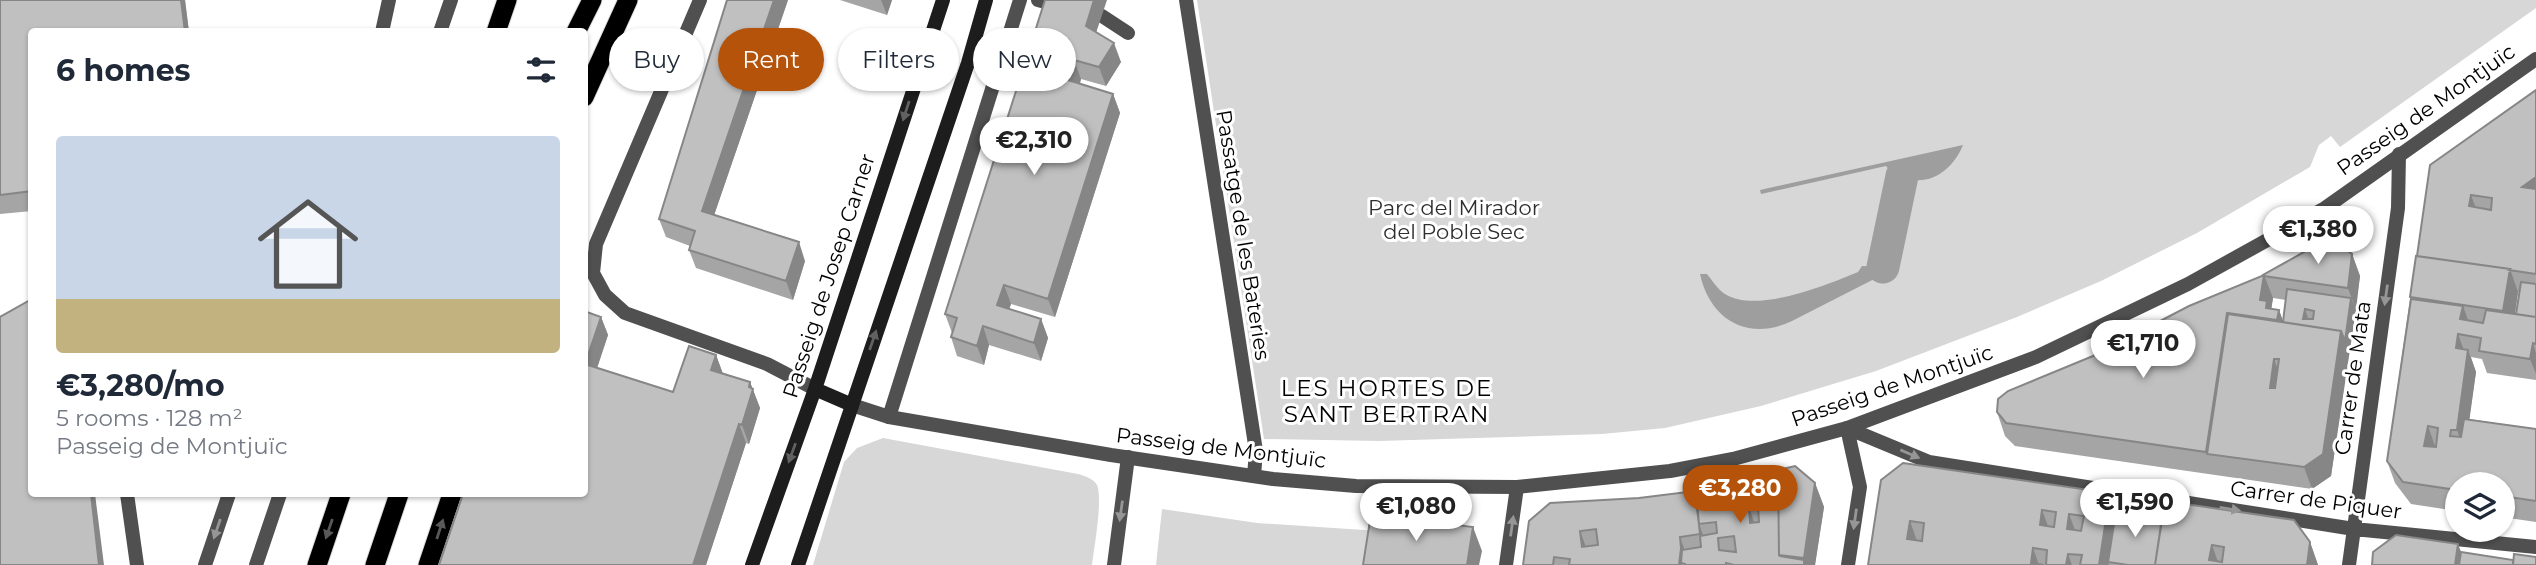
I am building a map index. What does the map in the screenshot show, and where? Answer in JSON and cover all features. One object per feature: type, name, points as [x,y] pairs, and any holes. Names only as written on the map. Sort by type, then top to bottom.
[{"type":"highway","points":[[497,28],[507,0]]},
{"type":"highway","points":[[566,28],[577,0]]},
{"type":"highway","points":[[578,28],[592,0]]},
{"type":"highway","points":[[588,88],[628,0]]},
{"type":"highway","points":[[317,565],[340,497]]},
{"type":"highway","points":[[375,565],[398,497]]},
{"type":"highway","points":[[428,565],[451,497]]},
{"type":"main road","name":"Passeig de Josep Carner","points":[[752,565],[815,389],[943,0]]},
{"type":"main road","points":[[798,565],[968,63],[986,0]]},
{"type":"main road","points":[[815,389],[852,405]]},
{"type":"street","points":[[383,28],[389,0]]},
{"type":"street","points":[[440,28],[451,0]]},
{"type":"street","points":[[699,0],[590,243],[593,273],[605,295],[625,313],[767,364],[815,389]]},
{"type":"street","points":[[889,417],[1020,0]]},
{"type":"street","points":[[1038,0],[1056,5]]},
{"type":"street","name":"Passatge de les Bateries","points":[[1186,0],[1255,451],[1254,476]]},
{"type":"street","points":[[1102,16],[1128,33]]},
{"type":"street","name":"Passeig de Montjuïc","points":[[852,405],[889,417],[1128,457],[1254,476],[1356,486],[1517,487],[1670,471],[1733,459],[1847,428],[2036,357],[2114,321],[2188,284],[2325,208],[2536,59]]},
{"type":"street","name":"Carrer de Mata","points":[[2349,565],[2398,208],[2399,155]]},
{"type":"street","points":[[1847,428],[1860,487],[1848,565]]},
{"type":"street","name":"Carrer de Piquer","points":[[1847,428],[1929,462],[2354,528],[2536,547]]},
{"type":"street","points":[[1114,565],[1128,457]]},
{"type":"street","points":[[1506,565],[1517,487]]},
{"type":"street","points":[[127,497],[137,565]]},
{"type":"street","points":[[205,565],[228,497]]},
{"type":"street","points":[[256,565],[279,497]]},
{"type":"green space","name":"Parc del Mirador del Poble Sec","points":[[1197,0],[2536,0],[2536,8],[2340,147],[2331,136],[2319,145],[2310,167],[2197,233],[2101,281],[2017,317],[1876,371],[1761,406],[1665,428],[1602,434],[1379,441],[1264,439]]},
{"type":"green space","points":[[883,438],[1078,474],[1092,479],[1097,485],[1099,501],[1092,565],[813,565],[844,462],[857,448]]},
{"type":"green space","points":[[1162,509],[1257,523],[1379,531],[1375,565],[1156,565]]},
{"type":"shaded area","points":[[1963,145],[1948,168],[1924,180],[1905,178],[1886,166],[1761,194],[1760,190]]},
{"type":"shaded area","points":[[1862,266],[1886,267],[1884,274],[1792,321],[1760,329],[1733,323],[1722,315],[1712,304],[1700,274],[1707,274],[1725,294],[1754,301],[1810,290],[1858,272]]},
{"type":"building","points":[[0,0],[181,0],[184,28],[28,28],[28,192],[0,195]]},
{"type":"building","points":[[727,0],[774,0],[764,28],[718,28]]},
{"type":"building","points":[[1045,0],[1094,0],[1086,26],[1114,43],[1099,67],[1076,61],[1076,28],[1036,28]]},
{"type":"building","points":[[718,29],[718,91],[743,91],[702,211],[799,242],[786,281],[689,250],[695,231],[659,219],[699,91],[704,91],[704,74]]},
{"type":"building","points":[[1076,82],[1113,94],[1048,299],[1004,285],[997,305],[1041,319],[1034,343],[983,326],[977,346],[951,337],[957,318],[945,314],[1016,91],[1076,91]]},
{"type":"building","points":[[2536,90],[2536,177],[2522,187],[2536,189],[2536,274],[2417,256],[2430,165]],"holes":[[[2471,195],[2492,198],[2491,210],[2469,206]]]},
{"type":"building","points":[[2329,238],[2352,254],[2348,288],[2263,275]]},
{"type":"building","points":[[2416,256],[2510,269],[2503,311],[2410,297]]},
{"type":"building","points":[[2264,275],[2260,300],[2267,301],[2266,308],[2279,310],[2277,320],[2227,313],[2206,452],[2006,423],[1997,412],[1998,399],[2008,391],[2093,356],[2189,306]]},
{"type":"building","points":[[2521,282],[2536,284],[2536,317],[2516,314]]},
{"type":"building","points":[[2287,289],[2351,298],[2345,341],[2341,331],[2283,322]],"holes":[[[2305,309],[2314,311],[2313,319],[2303,319]]]},
{"type":"building","points":[[2411,299],[2463,306],[2460,319],[2483,323],[2486,310],[2536,317],[2536,344],[2533,343],[2530,359],[2479,351],[2481,338],[2458,334],[2456,348],[2468,350],[2457,430],[2451,430],[2450,436],[2461,437],[2464,419],[2536,429],[2536,501],[2515,498],[2515,472],[2445,472],[2445,488],[2403,482],[2387,461]],"holes":[[[2428,426],[2438,428],[2436,447],[2424,446]]]},
{"type":"building","points":[[28,301],[28,497],[91,497],[99,565],[0,565],[0,317]]},
{"type":"building","points":[[588,312],[601,317],[588,355]]},
{"type":"building","points":[[2228,314],[2341,331],[2323,454],[2304,467],[2207,454]],"holes":[[[2274,359],[2279,359],[2275,388],[2270,388]]]},
{"type":"building","points":[[689,346],[716,355],[711,370],[750,382],[749,387],[753,389],[742,425],[739,424],[693,565],[439,565],[462,497],[588,497],[588,365],[673,392]]},
{"type":"building","points":[[1903,463],[2110,493],[2099,565],[2080,565],[2082,555],[2068,554],[2066,565],[2046,565],[2047,550],[2033,548],[2031,563],[2044,565],[1868,565],[1881,480]],"holes":[[[2042,510],[2056,512],[2054,527],[2040,525]],[[2069,514],[2084,516],[2081,531],[2067,529]],[[1910,521],[1924,523],[1922,541],[1907,539]]]},
{"type":"building","points":[[1795,466],[1815,483],[1804,558],[1779,555],[1778,470]]},
{"type":"building","points":[[1778,472],[1779,555],[1804,560],[1804,565],[1681,563],[1682,550],[1701,547],[1700,536],[1717,533],[1716,522],[1699,524],[1696,492]],"holes":[[[1758,507],[1759,522],[1750,523],[1749,508]],[[1734,536],[1736,552],[1719,550],[1718,538]]]},
{"type":"building","points":[[1695,491],[1700,534],[1680,537],[1679,565],[1569,565],[1570,559],[1554,557],[1553,565],[1523,565],[1529,521],[1550,503],[1639,498]],"holes":[[[1596,529],[1598,545],[1582,547],[1580,531]]]},
{"type":"building","points":[[2165,501],[2294,520],[2310,542],[2307,565],[2155,565]],"holes":[[[2212,545],[2224,547],[2222,562],[2209,560]]]},
{"type":"building","points":[[2116,511],[2162,518],[2155,565],[2108,562]]},
{"type":"building","points":[[1371,514],[1473,527],[1467,565],[1363,565]]},
{"type":"building","points":[[2396,535],[2458,544],[2455,565],[2372,565],[2373,552]]},
{"type":"building","points":[[2461,552],[2513,560],[2513,565],[2459,565]]},
{"type":"building","points":[[2514,554],[2536,557],[2536,565],[2513,565]]},
{"type":"waterway","points":[[1883,267],[1902,176]]},
{"type":"district","name":"LES HORTES DE SANT BERTRAN","points":[[1387,401]]}]
